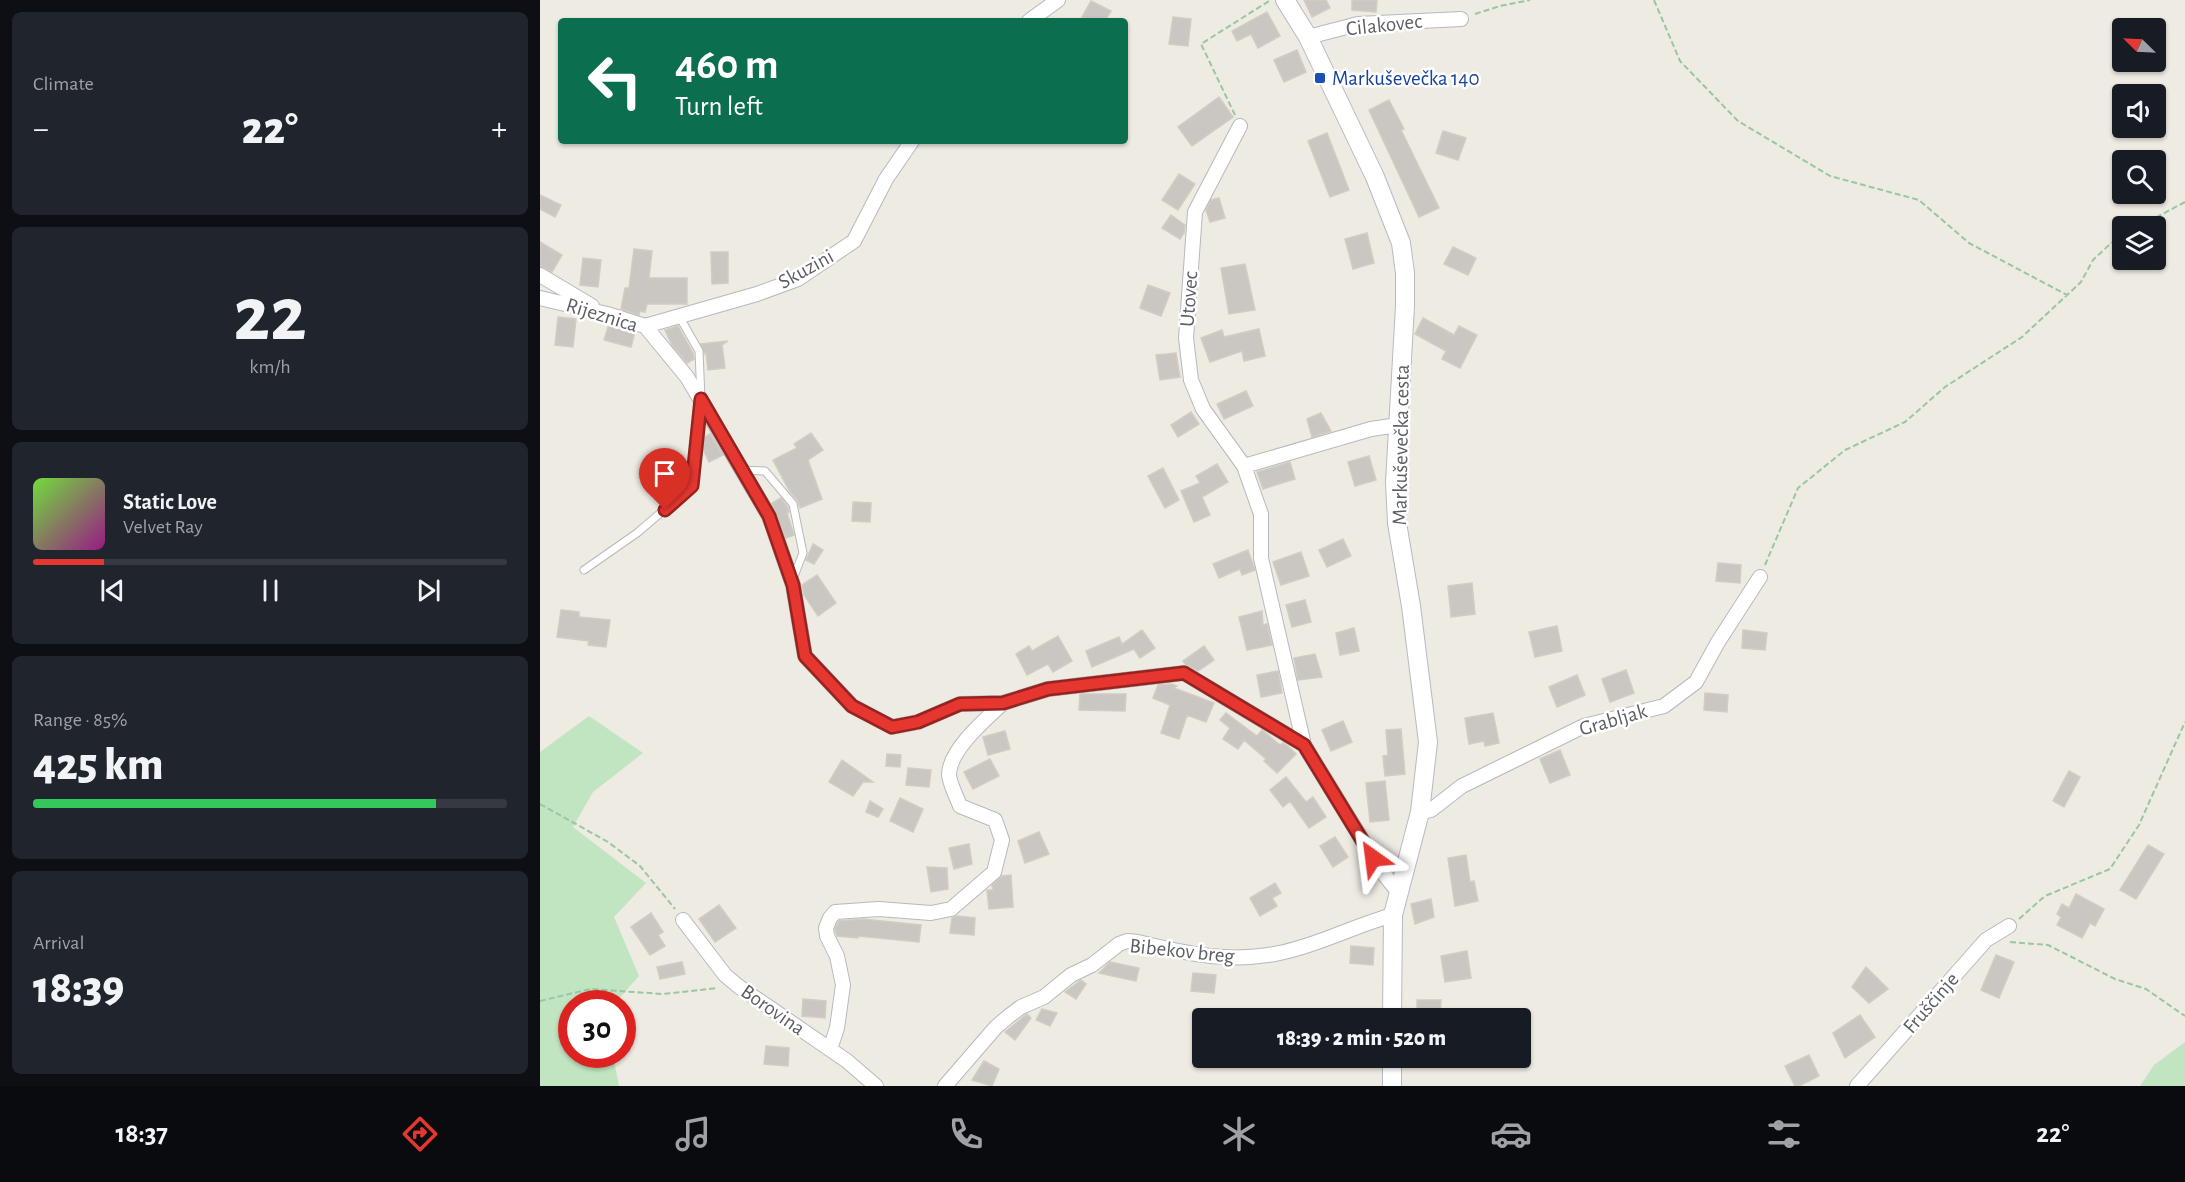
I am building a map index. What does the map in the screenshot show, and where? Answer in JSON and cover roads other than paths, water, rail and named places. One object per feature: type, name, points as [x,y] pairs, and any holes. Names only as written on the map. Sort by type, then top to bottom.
[{"type":"main road","name":"Markuševečka cesta","points":[[1285,0],[1308,37],[1376,177],[1401,243],[1405,306],[1395,482],[1397,523],[1411,606],[1428,742],[1420,812],[1393,915],[1392,1008]]},
{"type":"main road","points":[[1392,1068],[1392,1086]]},
{"type":"street","points":[[1033,18],[1058,0]]},
{"type":"street","name":"Cilakovec","points":[[1308,37],[1358,24],[1461,19]]},
{"type":"street","name":"Utovec","points":[[1240,126],[1195,212],[1186,338],[1191,380],[1203,409],[1244,466],[1261,514],[1261,558],[1304,745]]},
{"type":"street","name":"Skuzini","points":[[645,326],[757,294],[798,279],[854,242],[886,179],[910,144]]},
{"type":"street","points":[[540,275],[608,314]]},
{"type":"street","name":"Rijeznica","points":[[540,298],[608,314],[645,326],[687,377],[769,516],[792,581],[805,656],[852,706],[892,727],[918,722],[960,704],[1003,703],[1048,689],[1184,673],[1304,745],[1380,869],[1398,892]]},
{"type":"street","points":[[1244,466],[1371,429],[1398,425]]},
{"type":"street","name":"Grabljak","points":[[1420,812],[1431,810],[1462,786],[1584,726],[1664,706],[1696,682],[1718,642],[1760,577]]},
{"type":"street","points":[[830,1049],[837,1029],[843,985],[837,956],[827,936],[826,928],[830,918],[836,912],[868,909],[931,913],[951,909],[994,872],[1002,840],[995,820],[960,806],[949,774],[958,750],[1003,703]]},
{"type":"street","name":"Bibekov breg","points":[[945,1086],[996,1027],[1020,1007],[1044,998],[1071,975],[1092,965],[1127,941],[1206,957],[1251,958],[1286,952],[1393,915]]},
{"type":"street","name":"Borovina","points":[[683,920],[725,975],[830,1049],[876,1086]]},
{"type":"street","name":"Fruščinje","points":[[1857,1086],[1986,940],[2010,926]]},
{"type":"lane","points":[[584,570],[637,533],[692,486],[701,399],[699,351],[679,316]]},
{"type":"lane","points":[[742,470],[765,471],[793,504],[803,553],[792,581]]},
{"type":"place","name":"Markuševečka 140","points":[[1320,78]]}]
